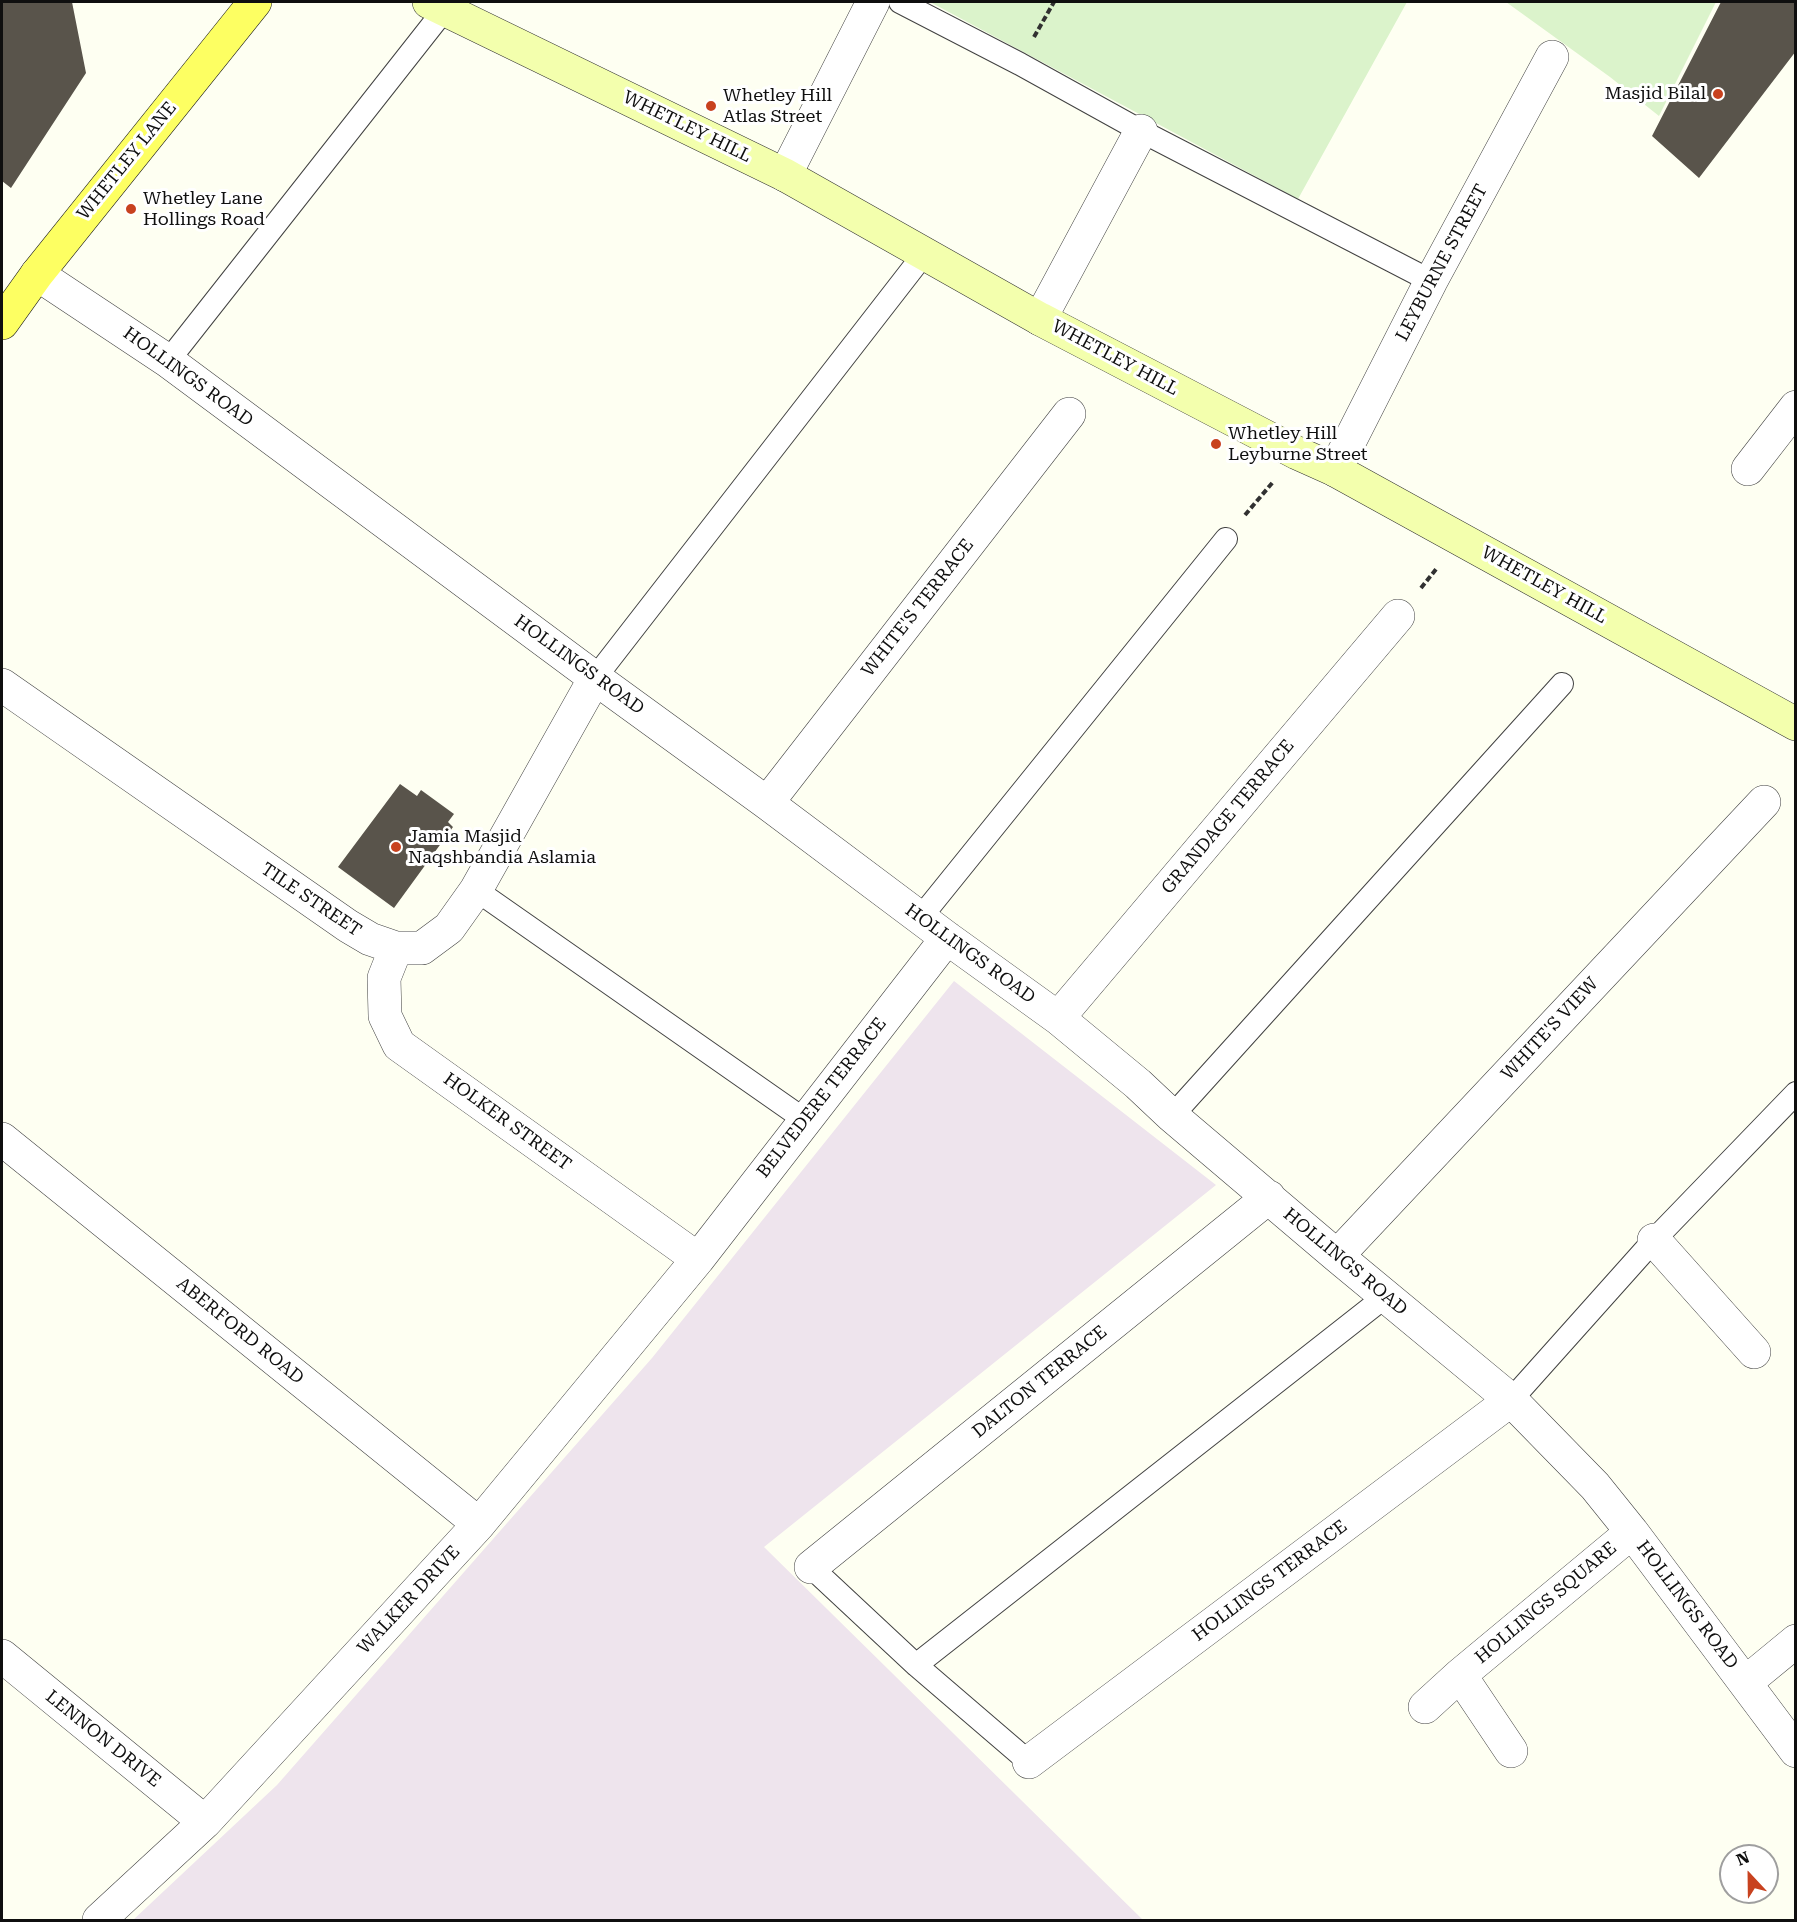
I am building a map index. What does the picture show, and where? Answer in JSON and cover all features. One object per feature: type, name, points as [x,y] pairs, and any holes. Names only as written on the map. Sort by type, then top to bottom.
[{"type":"main road","name":"WHETLEY LANE","points":[[2,323],[37,274],[255,2]]},
{"type":"main road","name":"WHETLEY HILL","points":[[437,5],[785,175],[1040,319],[1297,453],[1335,470],[1796,724]]},
{"type":"street","points":[[785,175],[873,2]]},
{"type":"street","name":"LEYBURNE STREET","points":[[1335,470],[1431,281],[1552,57]]},
{"type":"street","points":[[1040,319],[1141,131]]},
{"type":"street","name":"HOLLINGS ROAD","points":[[37,274],[168,361],[1058,1018],[1138,1084],[1172,1116],[1510,1400],[1595,1486],[1796,1751]]},
{"type":"street","points":[[1748,468],[1796,407]]},
{"type":"street","name":"WHITE'S TERRACE","points":[[767,803],[1069,414]]},
{"type":"street","name":"GRANDAGE TERRACE","points":[[1058,1018],[1398,616]]},
{"type":"street","name":"TILE STREET","points":[[2,685],[348,926],[370,939],[396,948],[422,948],[449,927],[476,890],[595,678]]},
{"type":"street","name":"WHITE'S VIEW","points":[[1337,1256],[1764,802]]},
{"type":"street","name":"BELVEDERE TERRACE","points":[[698,1259],[947,938]]},
{"type":"street","name":"HOLKER STREET","points":[[396,948],[384,978],[385,1016],[399,1045],[698,1259]]},
{"type":"street","name":"ABERFORD ROAD","points":[[2,1139],[479,1524]]},
{"type":"street","name":"DALTON TERRACE","points":[[811,1567],[1269,1197]]},
{"type":"street","points":[[1654,1240],[1754,1352]]},
{"type":"street","name":"WALKER DRIVE","points":[[99,1920],[205,1821],[479,1524],[698,1259]]},
{"type":"street","name":"HOLLINGS TERRACE","points":[[1029,1762],[1510,1400]]},
{"type":"street","name":"HOLLINGS SQUARE","points":[[1425,1707],[1460,1675],[1632,1532]]},
{"type":"street","points":[[1745,1683],[1796,1641]]},
{"type":"street","name":"LENNON DRIVE","points":[[2,1656],[205,1821]]},
{"type":"street","name":"HOLLINGS SQUARE","points":[[1460,1675],[1511,1751]]},
{"type":"lane","points":[[900,2],[1020,64],[1141,131],[1431,281]]},
{"type":"lane","points":[[168,361],[437,5]]},
{"type":"lane","points":[[595,678],[924,254]]},
{"type":"lane","points":[[921,917],[1226,539]]},
{"type":"lane","points":[[1172,1116],[1562,684]]},
{"type":"lane","points":[[476,890],[805,1120]]},
{"type":"lane","points":[[1510,1400],[1654,1240],[1796,1093]]},
{"type":"lane","points":[[916,1665],[1386,1296]]},
{"type":"lane","points":[[811,1567],[916,1665],[1029,1762]]},
{"type":"path","points":[[1226,539],[1297,453]]},
{"type":"path","points":[[1398,616],[1461,538]]},
{"type":"shaded area","points":[[954,981],[1216,1185],[764,1547],[1143,1920],[133,1920],[277,1785],[652,1358]]},
{"type":"green space","points":[[930,2],[1407,2],[1298,199]]},
{"type":"green space","points":[[1506,2],[1716,2],[1659,116],[1610,77]]},
{"type":"building","points":[[2,2],[72,2],[86,73],[11,188],[2,181]]},
{"type":"building","name":"Masjid Bilal","points":[[1721,2],[1796,2],[1796,51],[1699,178],[1652,136]]},
{"type":"building","name":"Jamia Masjid Naqshbandia Aslamia","points":[[400,784],[417,796],[421,790],[454,814],[448,822],[453,827],[394,908],[338,867]]},
{"type":"place","name":"Masjid Bilal","points":[[1718,94]]},
{"type":"place","name":"Whetley Hill Atlas Street","points":[[711,106]]},
{"type":"place","name":"Whetley Lane Hollings Road","points":[[131,209]]},
{"type":"place","name":"Whetley Hill Leyburne Street","points":[[1216,444]]},
{"type":"place","name":"Jamia Masjid Naqshbandia Aslamia","points":[[396,847]]}]
